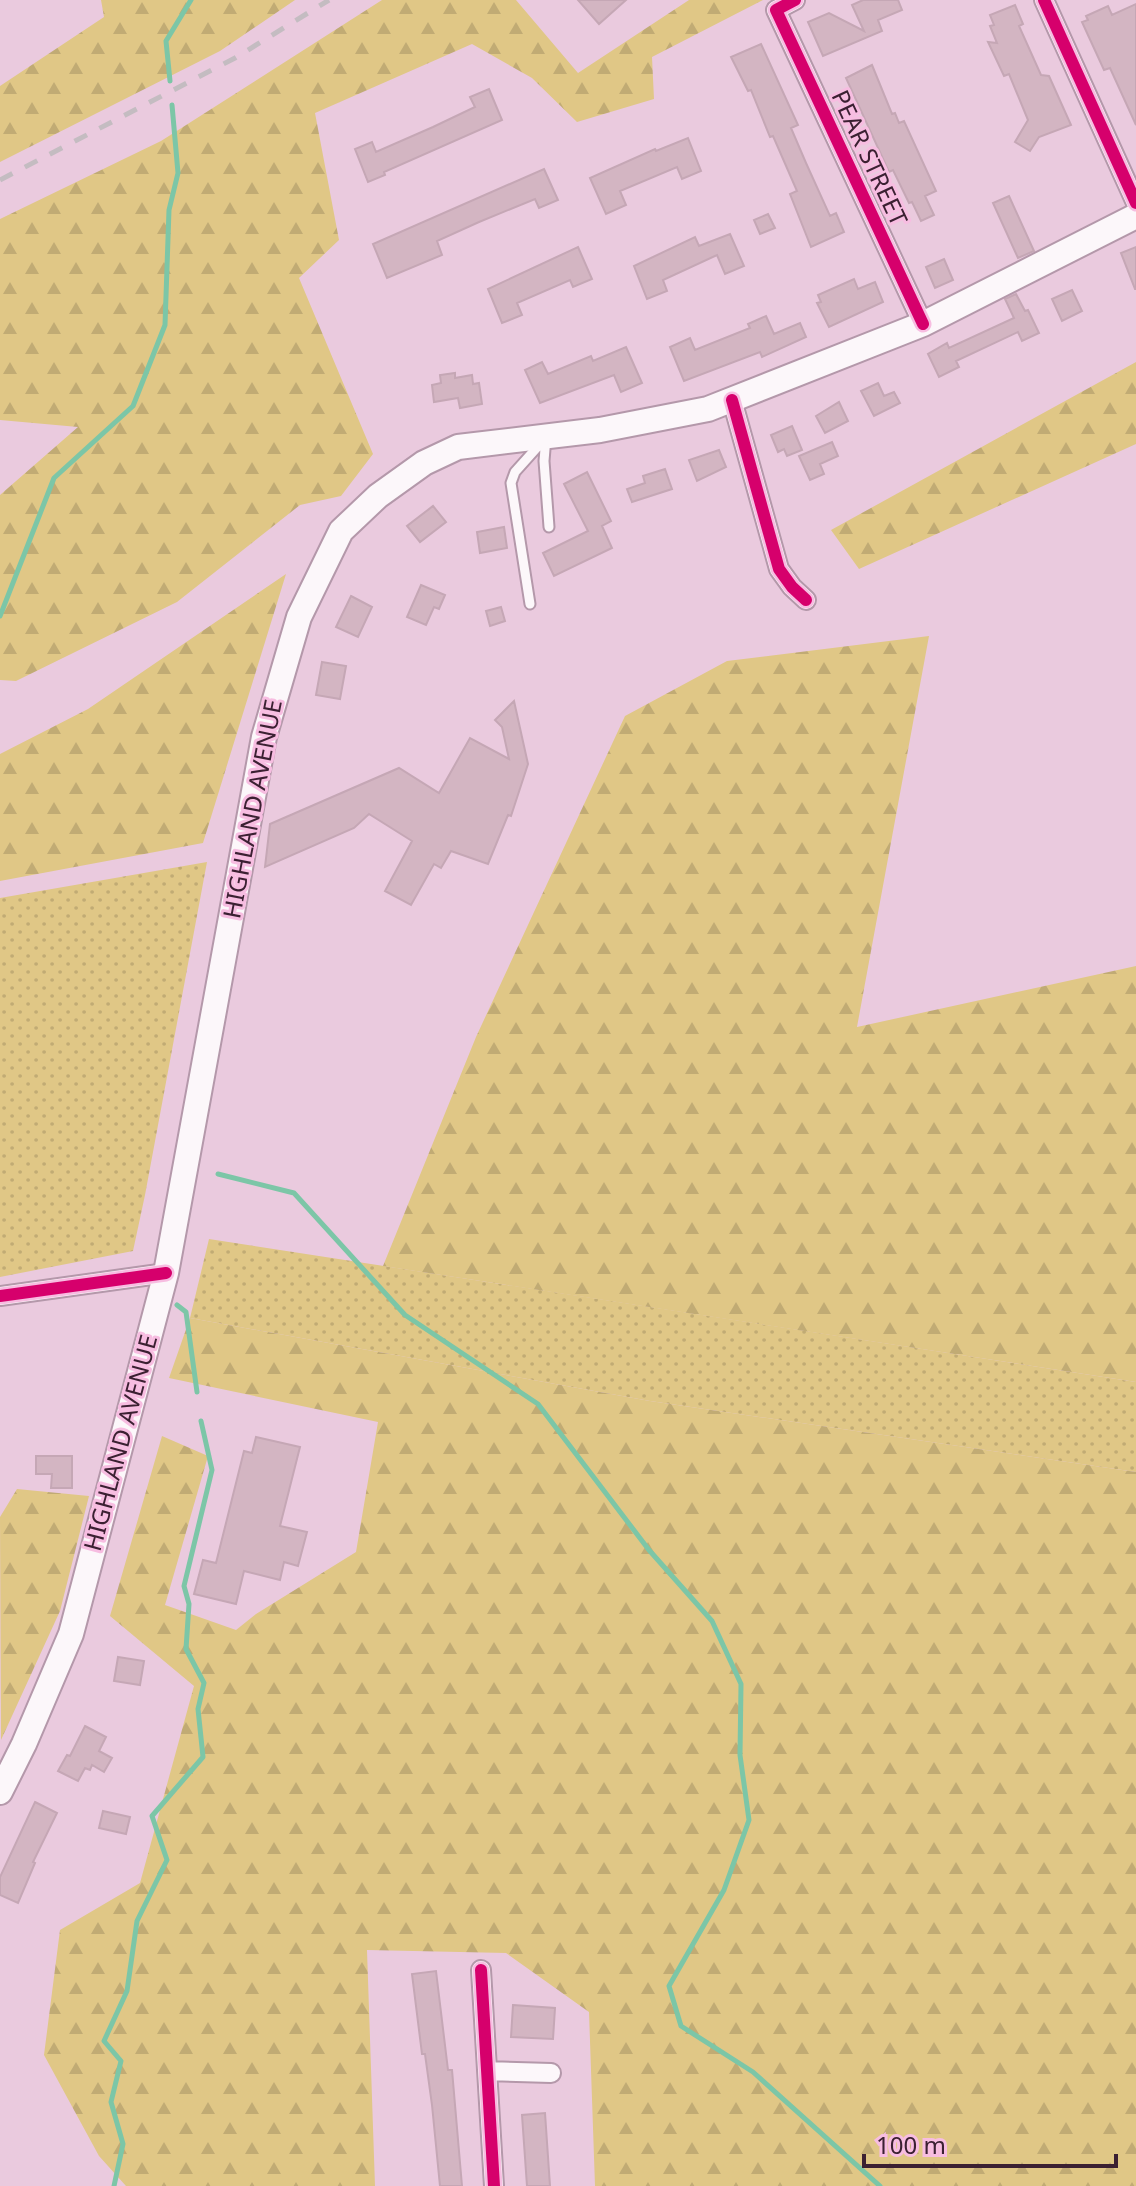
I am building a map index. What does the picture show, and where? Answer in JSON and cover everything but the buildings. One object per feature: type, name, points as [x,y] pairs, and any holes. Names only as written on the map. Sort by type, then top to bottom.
[{"type":"main road","name":"HIGHLAND AVENUE","points":[[0,1792],[71,1634],[166,1273],[264,737],[299,617],[341,531],[378,496],[424,463],[458,447],[600,430],[694,412],[732,400],[923,324],[1136,216]]},
{"type":"street","name":"PEAR STREET","points":[[795,0],[776,10],[923,324]]},
{"type":"street","points":[[1044,0],[1136,203]]},
{"type":"street","points":[[732,400],[779,569],[806,600]]},
{"type":"street","points":[[0,1296],[166,1273]]},
{"type":"street","points":[[481,1970],[494,2186]]},
{"type":"street","points":[[487,2071],[551,2073]]},
{"type":"lane","points":[[546,437],[544,461],[549,527]]},
{"type":"lane","points":[[530,604],[511,483],[515,472],[546,437]]},
{"type":"green space","points":[[101,0],[295,0],[220,51],[0,162],[0,86],[104,17]]},
{"type":"green space","points":[[382,0],[516,0],[578,73],[689,0],[763,0],[652,57],[654,99],[577,122],[532,78],[472,44],[315,113],[339,240],[299,278],[373,454],[341,496],[300,505],[177,602],[16,681],[0,680],[0,495],[78,427],[0,420],[0,219],[161,141]]},
{"type":"green space","points":[[1136,362],[1136,444],[859,569],[831,530]]},
{"type":"green space","points":[[286,574],[203,843],[0,881],[0,754],[88,709]]},
{"type":"green space","points":[[929,636],[857,1027],[1136,966],[1136,1382],[383,1266],[476,1037],[625,716],[727,661]]},
{"type":"green space","points":[[207,862],[133,1251],[0,1277],[0,898]]},
{"type":"green space","points":[[209,1239],[1136,1382],[1136,1472],[650,1401],[190,1318]]},
{"type":"green space","points":[[190,1318],[650,1401],[1136,1472],[1136,2186],[595,2186],[589,2012],[506,1953],[367,1950],[375,2186],[126,2186],[99,2156],[44,2055],[60,1930],[140,1883],[194,1686],[110,1616],[162,1436],[208,1456],[165,1605],[236,1630],[256,1614],[356,1552],[378,1422],[169,1378]]},
{"type":"green space","points":[[17,1489],[89,1496],[60,1611],[1,1740],[0,1517]]},
{"type":"waterway","points":[[170,81],[166,41],[191,0]]},
{"type":"waterway","points":[[0,616],[54,478],[133,406],[165,325],[169,210],[178,173],[172,105]]},
{"type":"waterway","points":[[218,1174],[294,1193],[405,1315],[538,1404],[649,1550],[712,1621],[741,1684],[740,1755],[749,1820],[724,1890],[669,1986],[681,2026],[753,2072],[880,2186]]},
{"type":"waterway","points":[[177,1305],[186,1312],[197,1392]]},
{"type":"waterway","points":[[114,2186],[123,2144],[111,2102],[121,2061],[104,2041],[127,1991],[137,1921],[167,1860],[152,1816],[203,1757],[198,1709],[204,1683],[186,1649],[189,1604],[184,1586],[212,1470],[201,1421]]},
{"type":"railway","points":[[0,180],[235,58],[329,0]]},
{"type":"cycle path","points":[[795,0],[776,10],[923,324]]},
{"type":"cycle path","points":[[1044,0],[1136,203]]},
{"type":"cycle path","points":[[732,400],[779,569],[806,600]]},
{"type":"cycle path","points":[[0,1296],[166,1273]]},
{"type":"cycle path","points":[[481,1970],[494,2186]]}]
